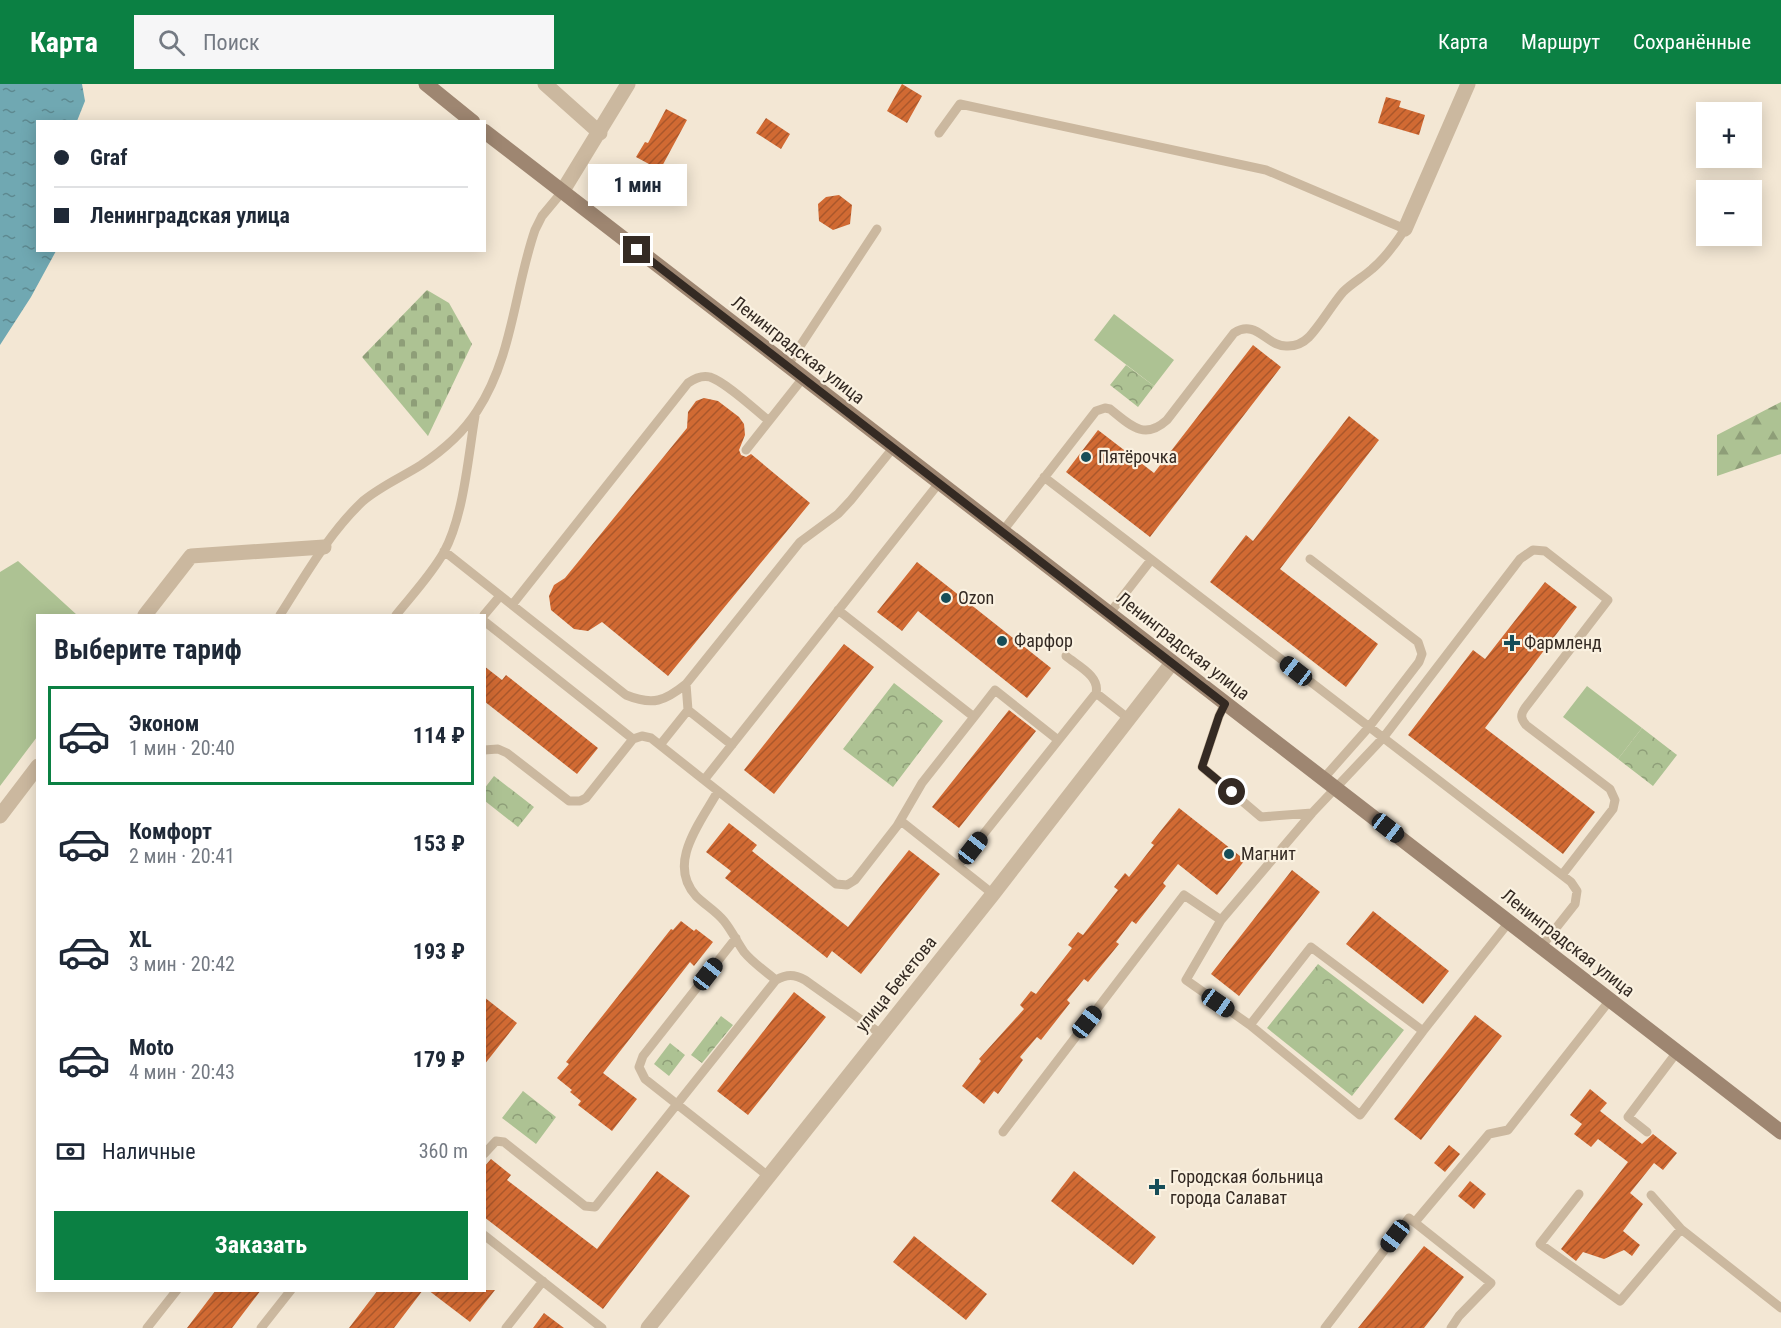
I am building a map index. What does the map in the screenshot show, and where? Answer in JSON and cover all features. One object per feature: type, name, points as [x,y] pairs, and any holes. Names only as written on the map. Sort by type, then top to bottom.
[{"type":"street","points":[[426,84],[471,120]]},
{"type":"street","points":[[545,84],[600,133]]},
{"type":"street","points":[[562,192],[628,84]]},
{"type":"street","points":[[1405,229],[1468,84]]},
{"type":"street","name":"Ленинградская улица","points":[[486,132],[1781,1132]]},
{"type":"street","points":[[146,614],[191,556],[324,547]]},
{"type":"street","name":"улица Бекетова","points":[[648,1328],[993,894],[1172,663]]},
{"type":"street","points":[[0,816],[36,769]]},
{"type":"lane","points":[[939,133],[960,104],[1266,170],[1405,229],[1381,260],[1344,291],[1309,337],[1300,343],[1286,347],[1277,346],[1251,328],[1234,333],[1160,427],[1148,430],[1136,429],[1110,409],[1100,409],[1092,415],[1002,532]]},
{"type":"lane","points":[[281,614],[336,530],[364,500],[380,487],[442,450],[476,414],[489,392],[503,357],[535,230],[542,216],[562,192]]},
{"type":"lane","points":[[787,366],[877,229]]},
{"type":"lane","points":[[512,605],[688,383],[694,379],[709,377],[719,381],[769,421]]},
{"type":"lane","points":[[746,450],[803,378]]},
{"type":"lane","points":[[397,614],[444,551],[457,517],[476,414]]},
{"type":"lane","points":[[444,551],[626,696],[639,700],[661,700],[671,696],[686,684],[800,542],[838,514],[893,448]]},
{"type":"lane","points":[[1044,477],[1575,886],[1576,900],[1541,947]]},
{"type":"lane","points":[[704,780],[939,483]]},
{"type":"lane","points":[[1329,784],[1383,738],[1520,559],[1533,550],[1545,551],[1608,600],[1522,712],[1522,720],[1610,789],[1615,800],[1613,809],[1562,875]]},
{"type":"lane","points":[[1310,559],[1418,642],[1421,648],[1419,662],[1369,727],[1329,784],[1312,813],[1221,920],[1186,980],[1250,1025],[1360,1115],[1509,922]]},
{"type":"lane","points":[[1109,614],[1151,560]]},
{"type":"lane","points":[[485,614],[500,596]]},
{"type":"lane","points":[[838,610],[974,717]]},
{"type":"lane","points":[[486,623],[633,739]]},
{"type":"lane","points":[[958,867],[1096,693],[1097,686],[1094,679],[1066,657]]},
{"type":"lane","points":[[660,745],[688,710],[686,684]]},
{"type":"lane","points":[[486,750],[498,748],[507,753],[563,797],[575,802],[586,798],[633,739],[638,736],[647,736],[836,884],[843,886],[855,880],[901,821],[922,783],[995,690],[1058,740]]},
{"type":"lane","points":[[1096,693],[1129,719]]},
{"type":"lane","points":[[1225,704],[1202,767],[1261,817],[1312,813]]},
{"type":"lane","points":[[688,710],[732,745]]},
{"type":"lane","points":[[718,791],[685,853],[685,874],[688,884],[695,895],[722,918],[750,958],[776,980]]},
{"type":"lane","points":[[901,821],[993,894]]},
{"type":"lane","points":[[1003,1132],[1184,895],[1221,920]]},
{"type":"lane","points":[[736,938],[640,1062],[641,1072],[645,1078],[768,1176]]},
{"type":"lane","points":[[1250,1025],[1311,947],[1423,1031]]},
{"type":"lane","points":[[486,1152],[496,1141],[504,1142],[585,1206],[592,1208],[598,1205],[776,980],[784,976],[798,976],[881,1034]]},
{"type":"lane","points":[[1415,1222],[1489,1134],[1508,1130],[1610,1000]]},
{"type":"lane","points":[[1647,1132],[1628,1117],[1677,1052]]},
{"type":"lane","points":[[1579,1194],[1540,1244],[1620,1301],[1681,1229]]},
{"type":"lane","points":[[1651,1195],[1681,1229],[1781,1308]]},
{"type":"lane","points":[[1325,1328],[1409,1218],[1491,1282],[1459,1316],[1451,1328]]},
{"type":"lane","points":[[486,1237],[602,1328]]},
{"type":"lane","points":[[506,1328],[543,1281]]},
{"type":"lane","points":[[147,1328],[175,1292]]},
{"type":"lane","points":[[261,1328],[289,1292]]},
{"type":"green space","points":[[427,290],[449,303],[472,344],[428,436],[362,357]]},
{"type":"green space","points":[[1114,314],[1174,360],[1154,386],[1094,340]]},
{"type":"green space","points":[[1126,365],[1154,386],[1138,407],[1110,385]]},
{"type":"green space","points":[[1781,402],[1781,454],[1717,476],[1717,435]]},
{"type":"green space","points":[[18,561],[76,614],[36,614],[36,738],[0,786],[0,572]]},
{"type":"green space","points":[[894,683],[943,721],[893,787],[843,749]]},
{"type":"green space","points":[[1587,686],[1642,728],[1618,759],[1563,717]]},
{"type":"green space","points":[[1642,728],[1677,755],[1653,786],[1618,759]]},
{"type":"green space","points":[[494,776],[534,807],[518,827],[486,802],[486,786]]},
{"type":"green space","points":[[1318,964],[1404,1030],[1352,1096],[1267,1028]]},
{"type":"green space","points":[[721,1016],[733,1025],[702,1063],[691,1055]]},
{"type":"green space","points":[[670,1043],[685,1055],[669,1076],[654,1064]]},
{"type":"green space","points":[[523,1091],[556,1117],[536,1144],[502,1118]]},
{"type":"water","points":[[0,84],[82,84],[85,101],[77,120],[36,120],[36,252],[55,252],[31,297],[0,345]]},
{"type":"building","points":[[902,84],[922,96],[907,123],[887,111]]},
{"type":"building","points":[[1386,97],[1401,101],[1399,107],[1425,115],[1419,135],[1378,123]]},
{"type":"building","points":[[666,109],[687,120],[660,170],[636,157],[645,142],[648,143]]},
{"type":"building","points":[[766,118],[790,134],[781,149],[756,133]]},
{"type":"building","points":[[839,195],[852,205],[850,224],[833,230],[819,221],[818,204],[826,197]]},
{"type":"building","points":[[1253,345],[1281,367],[1150,537],[1066,472],[1098,430],[1154,473]]},
{"type":"building","points":[[704,398],[718,401],[739,417],[744,424],[745,435],[739,450],[741,455],[746,457],[751,454],[810,503],[668,676],[602,622],[588,631],[574,629],[551,610],[549,596],[554,585],[565,578],[687,428],[688,412],[696,401]]},
{"type":"building","points":[[1349,416],[1379,440],[1280,569],[1378,644],[1346,687],[1210,582],[1246,535],[1253,541]]},
{"type":"building","points":[[917,562],[1051,668],[1027,698],[918,611],[902,631],[877,612]]},
{"type":"building","points":[[1545,582],[1577,607],[1485,728],[1595,812],[1563,854],[1408,735],[1473,650],[1485,659]]},
{"type":"building","points":[[844,644],[874,667],[774,794],[744,770]]},
{"type":"building","points":[[486,668],[502,680],[506,675],[598,748],[577,774],[486,703]]},
{"type":"building","points":[[1009,710],[1036,731],[959,828],[932,807]]},
{"type":"building","points":[[1179,808],[1245,860],[1217,895],[1178,864],[1163,883],[1166,886],[1136,924],[1132,921],[1116,942],[1119,944],[1088,982],[1084,979],[1067,1000],[1070,1003],[1041,1040],[1037,1037],[1020,1057],[1023,1060],[998,1094],[994,1091],[984,1104],[962,1086],[981,1061],[979,1059],[1024,1009],[1020,1005],[1031,991],[1036,994],[1072,948],[1068,945],[1078,932],[1083,935],[1118,890],[1114,887],[1125,873],[1129,877],[1154,845],[1151,843]]},
{"type":"building","points":[[729,823],[757,845],[752,851],[848,927],[909,850],[940,874],[861,974],[832,951],[827,958],[725,878],[731,871],[706,852]]},
{"type":"building","points":[[1292,870],[1320,892],[1239,996],[1211,974]]},
{"type":"building","points":[[1373,911],[1449,971],[1423,1004],[1346,944]]},
{"type":"building","points":[[681,921],[713,942],[694,966],[690,962],[603,1073],[637,1099],[612,1131],[578,1105],[581,1101],[557,1078],[569,1064],[566,1062],[671,929],[673,930]]},
{"type":"building","points":[[794,992],[826,1017],[748,1115],[717,1091]]},
{"type":"building","points":[[486,999],[517,1023],[486,1062]]},
{"type":"building","points":[[1475,1015],[1502,1036],[1421,1140],[1394,1119]]},
{"type":"building","points":[[1590,1089],[1607,1103],[1600,1111],[1642,1144],[1653,1134],[1677,1153],[1663,1170],[1654,1163],[1630,1193],[1643,1204],[1623,1231],[1640,1245],[1632,1256],[1624,1250],[1604,1259],[1583,1252],[1576,1261],[1561,1249],[1628,1162],[1598,1139],[1591,1147],[1574,1134],[1582,1124],[1570,1115]]},
{"type":"building","points":[[1449,1145],[1460,1154],[1445,1172],[1434,1163]]},
{"type":"building","points":[[491,1159],[511,1175],[507,1180],[597,1249],[657,1171],[690,1196],[603,1309],[486,1219],[486,1165]]},
{"type":"building","points":[[1074,1171],[1156,1237],[1133,1265],[1051,1201]]},
{"type":"building","points":[[1470,1181],[1486,1194],[1474,1209],[1458,1196]]},
{"type":"building","points":[[914,1236],[987,1294],[966,1320],[893,1262]]},
{"type":"building","points":[[1424,1246],[1464,1277],[1424,1328],[1358,1328]]},
{"type":"building","points":[[495,1290],[470,1322],[431,1292]]},
{"type":"building","points":[[214,1292],[259,1292],[232,1328],[187,1328]]},
{"type":"building","points":[[376,1292],[421,1292],[394,1328],[349,1328]]},
{"type":"building","points":[[544,1313],[564,1328],[533,1328]]},
{"type":"place","name":"Пятёрочка","points":[[1086,457]]},
{"type":"place","name":"Ozon","points":[[946,598]]},
{"type":"place","name":"Фарфор","points":[[1002,641]]},
{"type":"place","name":"Фармленд","points":[[1512,643]]},
{"type":"place","name":"Магнит","points":[[1229,854]]},
{"type":"place","name":"Городская больница города Салават","points":[[1157,1187]]},
{"type":"route","points":[[637,250],[1225,704],[1202,767],[1232,792]]}]
